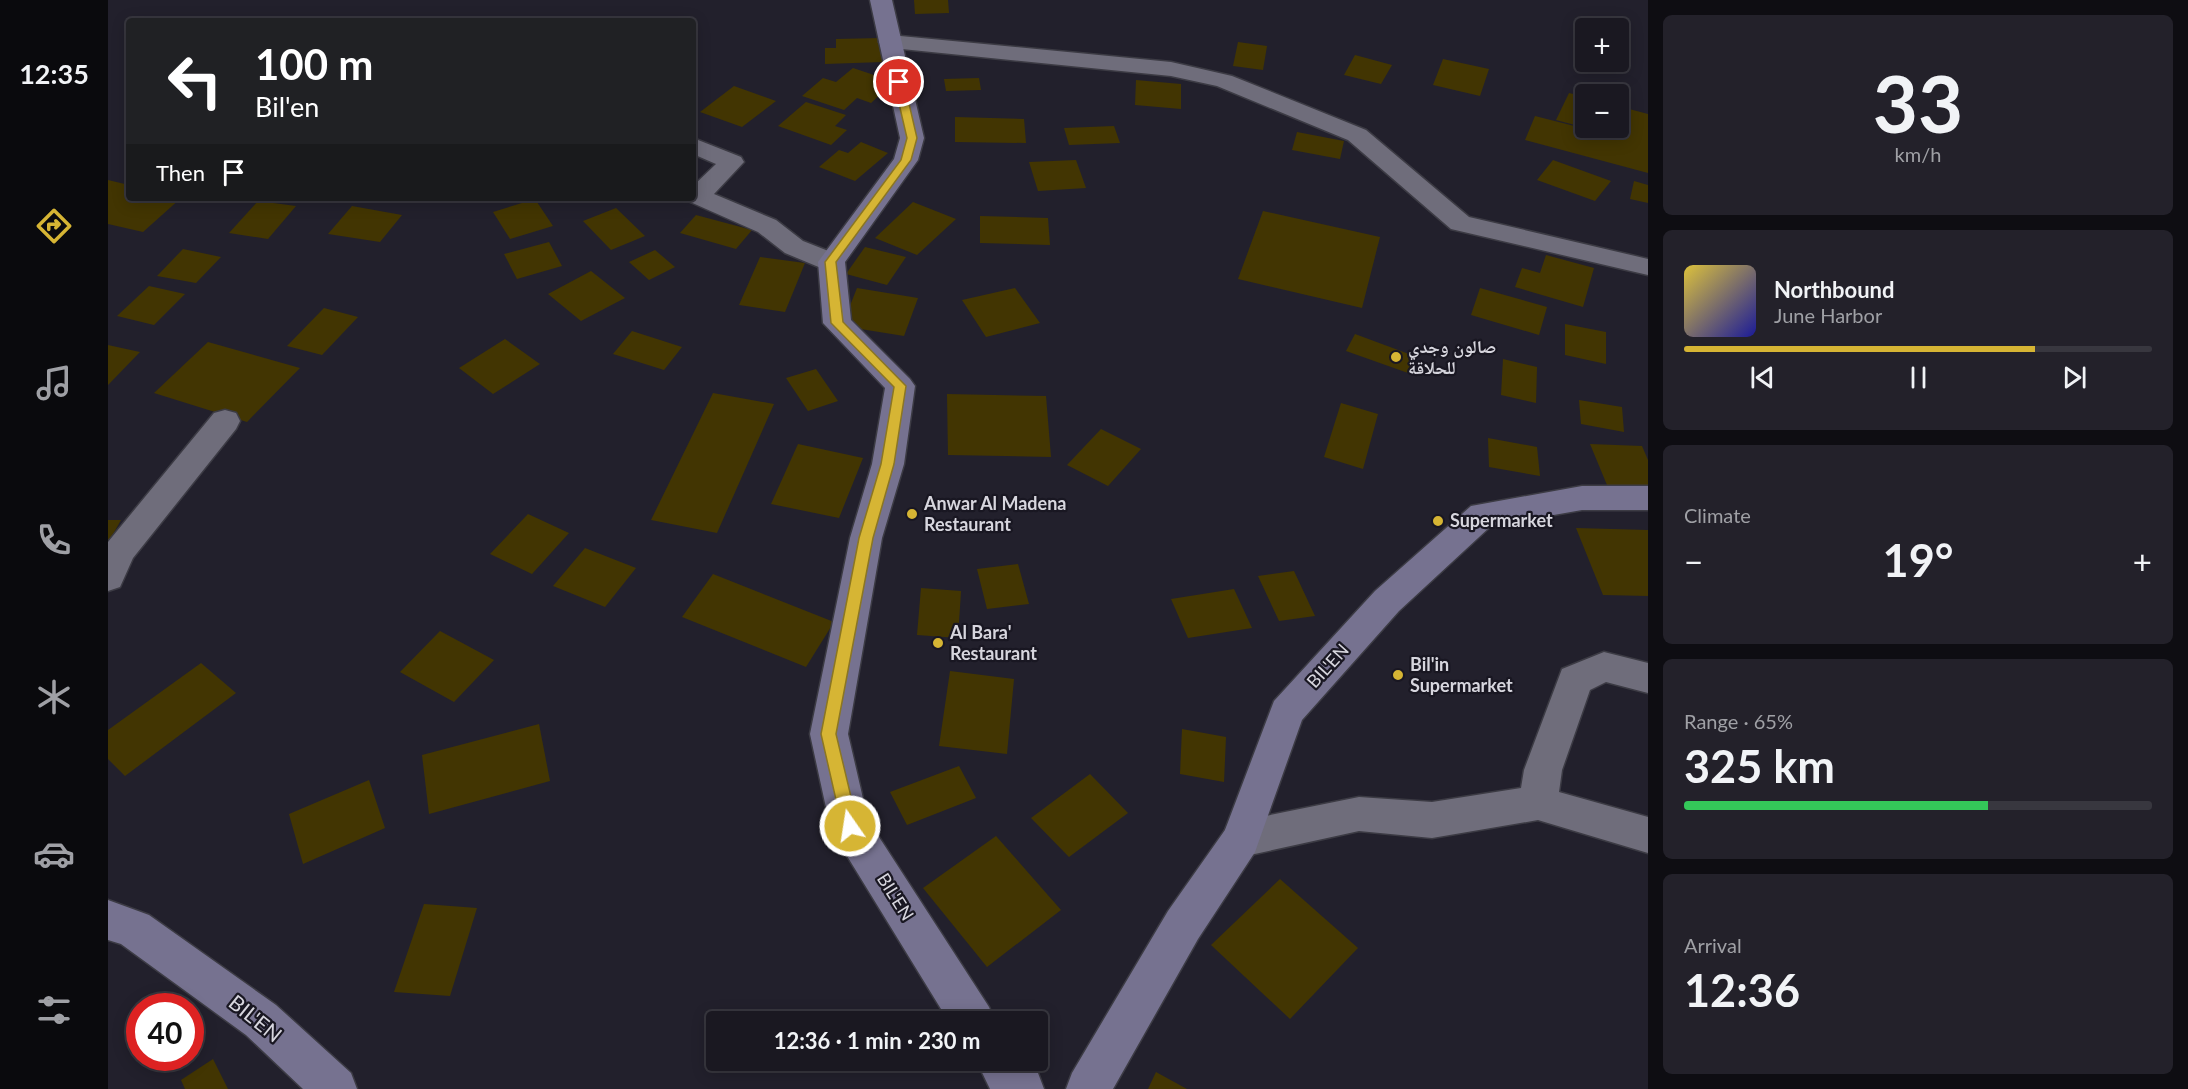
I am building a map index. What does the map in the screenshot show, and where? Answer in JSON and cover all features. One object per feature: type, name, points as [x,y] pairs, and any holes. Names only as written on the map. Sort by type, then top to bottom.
[{"type":"street","points":[[696,146],[732,162],[697,196],[767,226],[794,247],[831,262],[906,160],[912,138],[881,0]]},
{"type":"street","points":[[890,42],[1171,69],[1224,81],[1357,135],[1460,223],[1648,267]]},
{"type":"street","name":"BIL'EN","points":[[831,262],[837,323],[900,386],[888,464],[866,538],[829,734],[850,826],[967,1011]]},
{"type":"street","points":[[108,578],[119,552],[225,421]]},
{"type":"street","name":"BIL'EN","points":[[1088,1089],[1183,925],[1241,839],[1287,712],[1387,601],[1482,515],[1582,498],[1648,498]]},
{"type":"street","points":[[1538,803],[1543,770],[1575,680],[1604,667],[1648,678]]},
{"type":"street","points":[[1241,839],[1359,814],[1432,820],[1538,803],[1648,835]]},
{"type":"street","name":"BIL'EN","points":[[108,920],[134,928],[261,1020],[335,1089]]},
{"type":"street","points":[[1005,1071],[1022,1089]]},
{"type":"building","points":[[914,0],[948,0],[949,13],[915,14]]},
{"type":"building","points":[[881,38],[883,62],[825,64],[825,48],[836,48],[836,39]]},
{"type":"building","points":[[1238,42],[1267,46],[1263,70],[1233,66]]},
{"type":"building","points":[[1355,55],[1392,65],[1381,84],[1344,75]]},
{"type":"building","points":[[1443,59],[1489,69],[1480,96],[1433,85]]},
{"type":"building","points":[[853,68],[886,79],[877,87],[885,90],[871,103],[857,98],[844,110],[802,96],[823,78],[836,82]]},
{"type":"building","points":[[979,78],[981,90],[946,91],[944,79]]},
{"type":"building","points":[[1136,80],[1181,84],[1181,109],[1135,105]]},
{"type":"building","points":[[734,86],[776,101],[742,127],[700,112]]},
{"type":"building","points":[[1569,93],[1575,94],[1575,125],[1556,120]]},
{"type":"building","points":[[806,102],[846,115],[835,126],[847,130],[831,145],[778,126]]},
{"type":"building","points":[[1629,109],[1648,114],[1648,173],[1525,140],[1535,116],[1575,126],[1575,138],[1629,138]]},
{"type":"building","points":[[955,117],[1024,119],[1026,143],[955,142]]},
{"type":"building","points":[[1114,126],[1120,143],[1069,145],[1064,128]]},
{"type":"building","points":[[1297,132],[1344,141],[1340,159],[1292,150]]},
{"type":"building","points":[[861,142],[888,153],[855,181],[819,167],[839,150],[848,153]]},
{"type":"building","points":[[1076,160],[1086,188],[1038,191],[1029,162]]},
{"type":"building","points":[[1553,160],[1611,181],[1595,201],[1537,180]]},
{"type":"building","points":[[108,180],[126,184],[126,201],[178,201],[143,232],[108,224]]},
{"type":"building","points":[[1634,181],[1648,185],[1648,203],[1630,199]]},
{"type":"building","points":[[258,201],[296,206],[268,239],[229,233]]},
{"type":"building","points":[[529,201],[536,201],[553,226],[510,239],[493,212]]},
{"type":"building","points":[[913,202],[956,219],[917,255],[875,238]]},
{"type":"building","points":[[352,206],[402,215],[380,242],[328,234]]},
{"type":"building","points":[[616,208],[645,236],[611,250],[583,221]]},
{"type":"building","points":[[1263,211],[1380,237],[1362,308],[1238,279]]},
{"type":"building","points":[[696,215],[752,230],[736,249],[680,233]]},
{"type":"building","points":[[980,216],[1048,218],[1050,245],[980,243]]},
{"type":"building","points":[[549,242],[562,266],[517,279],[504,254]]},
{"type":"building","points":[[865,247],[906,257],[887,285],[846,274]]},
{"type":"building","points":[[183,249],[221,257],[196,283],[157,276]]},
{"type":"building","points":[[655,250],[675,267],[649,280],[629,262]]},
{"type":"building","points":[[1546,255],[1594,268],[1583,307],[1515,287],[1522,268],[1540,273]]},
{"type":"building","points":[[760,257],[805,263],[785,312],[739,305]]},
{"type":"building","points":[[591,271],[625,298],[581,321],[548,294]]},
{"type":"building","points":[[149,286],[185,294],[154,325],[117,316]]},
{"type":"building","points":[[857,288],[918,298],[904,336],[842,326]]},
{"type":"building","points":[[1015,288],[1040,323],[986,337],[962,300]]},
{"type":"building","points":[[1480,288],[1547,307],[1539,335],[1471,315]]},
{"type":"building","points":[[324,308],[358,317],[322,355],[287,346]]},
{"type":"building","points":[[1565,324],[1606,332],[1606,364],[1565,355]]},
{"type":"building","points":[[632,331],[682,347],[664,370],[613,354]]},
{"type":"building","points":[[1355,334],[1417,357],[1408,373],[1346,351]]},
{"type":"building","points":[[505,339],[540,364],[493,394],[459,368]]},
{"type":"building","points":[[208,342],[300,368],[247,422],[154,393]]},
{"type":"building","points":[[108,345],[140,352],[108,385]]},
{"type":"building","points":[[1503,359],[1537,367],[1536,403],[1501,395]]},
{"type":"building","points":[[816,369],[838,401],[808,411],[786,378]]},
{"type":"building","points":[[713,393],[774,404],[717,533],[651,520]]},
{"type":"building","points":[[947,394],[1046,396],[1051,457],[948,455]]},
{"type":"building","points":[[1579,400],[1622,407],[1624,432],[1581,424]]},
{"type":"building","points":[[1341,403],[1378,414],[1363,469],[1324,457]]},
{"type":"building","points":[[1101,429],[1141,449],[1108,486],[1067,465]]},
{"type":"building","points":[[1488,438],[1537,447],[1540,476],[1489,467]]},
{"type":"building","points":[[798,444],[863,458],[839,518],[771,504]]},
{"type":"building","points":[[1590,444],[1642,446],[1648,460],[1648,487],[1607,485]]},
{"type":"building","points":[[528,514],[569,533],[532,574],[490,554]]},
{"type":"building","points":[[108,520],[121,520],[108,543]]},
{"type":"building","points":[[1576,528],[1648,530],[1648,596],[1603,595]]},
{"type":"building","points":[[585,548],[636,568],[605,607],[553,586]]},
{"type":"building","points":[[1018,564],[1029,604],[987,609],[977,569]]},
{"type":"building","points":[[1294,571],[1315,616],[1279,621],[1258,576]]},
{"type":"building","points":[[713,574],[834,622],[806,667],[682,617]]},
{"type":"building","points":[[921,588],[961,591],[958,638],[917,635]]},
{"type":"building","points":[[1234,589],[1252,628],[1188,638],[1171,599]]},
{"type":"building","points":[[440,631],[494,660],[454,702],[400,672]]},
{"type":"building","points":[[201,663],[236,693],[125,776],[108,759],[108,730]]},
{"type":"building","points":[[950,671],[1014,679],[1007,754],[939,746]]},
{"type":"building","points":[[539,724],[550,781],[429,814],[422,755]]},
{"type":"building","points":[[1182,729],[1226,737],[1224,782],[1180,774]]},
{"type":"building","points":[[959,766],[976,798],[907,825],[890,792]]},
{"type":"building","points":[[1090,774],[1128,813],[1069,857],[1031,818]]},
{"type":"building","points":[[369,780],[385,828],[303,864],[289,814]]},
{"type":"building","points":[[996,836],[1061,910],[987,967],[923,888]]},
{"type":"building","points":[[1280,879],[1358,948],[1290,1019],[1211,945]]},
{"type":"building","points":[[424,904],[477,908],[450,996],[394,992]]},
{"type":"building","points":[[213,1059],[228,1089],[185,1089],[181,1080],[195,1071],[204,1071],[204,1065]]},
{"type":"building","points":[[1156,1072],[1187,1089],[1148,1089]]},
{"type":"place","name":"صالون وجدي للحلاقة","points":[[1396,357]]},
{"type":"place","name":"Anwar Al Madena Restaurant","points":[[912,514]]},
{"type":"place","name":"Supermarket","points":[[1438,521]]},
{"type":"place","name":"Al Bara' Restaurant","points":[[938,643]]},
{"type":"place","name":"Bil'in Supermarket","points":[[1398,675]]},
{"type":"route","points":[[850,826],[829,734],[866,538],[888,464],[900,386],[837,323],[831,262],[906,160],[912,138],[899,82]]}]
